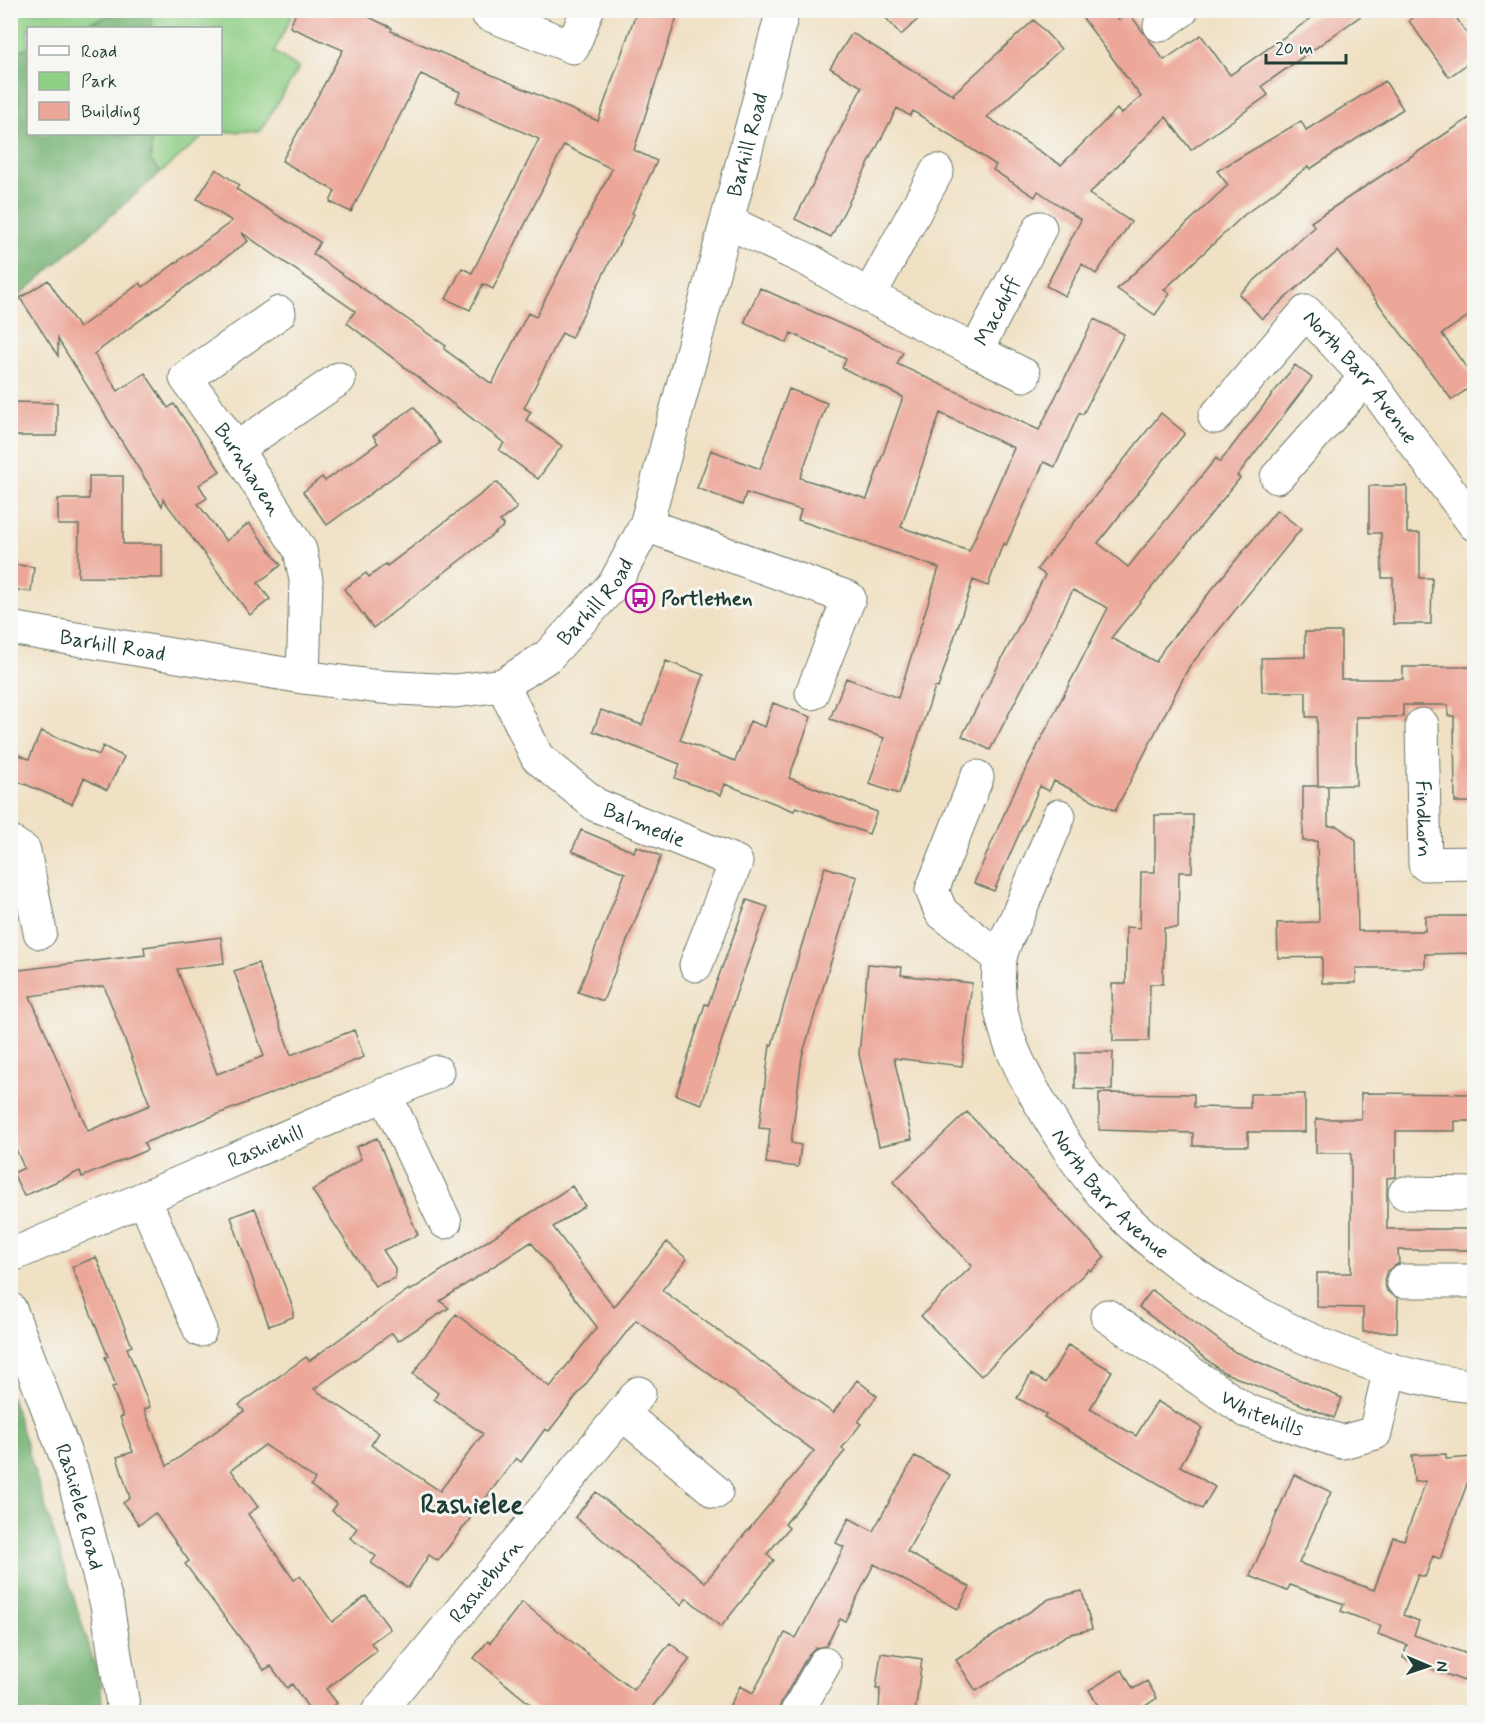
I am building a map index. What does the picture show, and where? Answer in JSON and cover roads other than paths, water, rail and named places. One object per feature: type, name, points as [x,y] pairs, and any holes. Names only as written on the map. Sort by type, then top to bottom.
[{"type":"street","points":[[490,10],[488,14],[573,47],[587,10]]},
{"type":"street","name":"Barhill Road","points":[[10,628],[303,677],[380,687],[455,692],[503,685],[548,656],[615,584],[646,525],[783,10]]},
{"type":"street","points":[[869,296],[937,171]]},
{"type":"street","name":"Macduff","points":[[728,222],[810,261],[869,296],[976,351],[1040,228]]},
{"type":"street","name":"North Barr Avenue","points":[[1215,417],[1306,312],[1366,376],[1474,524]]},
{"type":"street","name":"Burnhaven","points":[[279,313],[186,378],[236,449],[300,550],[306,580],[303,677]]},
{"type":"street","points":[[976,351],[1024,375]]},
{"type":"street","points":[[1277,477],[1366,376]]},
{"type":"street","points":[[236,449],[339,380]]},
{"type":"street","points":[[646,525],[849,598],[812,693]]},
{"type":"street","name":"Balmedie","points":[[503,685],[537,757],[596,805],[736,862],[696,965]]},
{"type":"street","name":"Findhorn","points":[[1422,725],[1425,864],[1474,863]]},
{"type":"street","points":[[977,777],[932,891],[941,912],[1000,958]]},
{"type":"street","name":"North Barr Avenue","points":[[1059,816],[1000,958],[1000,999],[1007,1041],[1055,1128],[1084,1171],[1115,1208],[1180,1265],[1288,1330],[1390,1369],[1474,1386]]},
{"type":"street","points":[[10,842],[24,851],[40,932]]},
{"type":"street","name":"Rashiehill","points":[[10,1256],[437,1072]]},
{"type":"street","points":[[385,1094],[445,1222]]},
{"type":"street","points":[[1405,1193],[1474,1194]]},
{"type":"street","points":[[144,1198],[200,1330]]},
{"type":"street","points":[[1403,1281],[1474,1281]]},
{"type":"street","name":"Rashielee Road","points":[[10,1309],[72,1472],[107,1605],[124,1713]]},
{"type":"street","name":"Whitehills","points":[[1107,1316],[1247,1411],[1342,1442],[1375,1433],[1390,1369]]},
{"type":"street","name":"Rashieburn","points":[[378,1713],[631,1403],[717,1492]]},
{"type":"street","points":[[797,1713],[825,1664]]},
{"type":"place","name":"Portlethen","points":[[640,598]]},
{"type":"district","name":"Rashielee","points":[[472,1504]]}]
